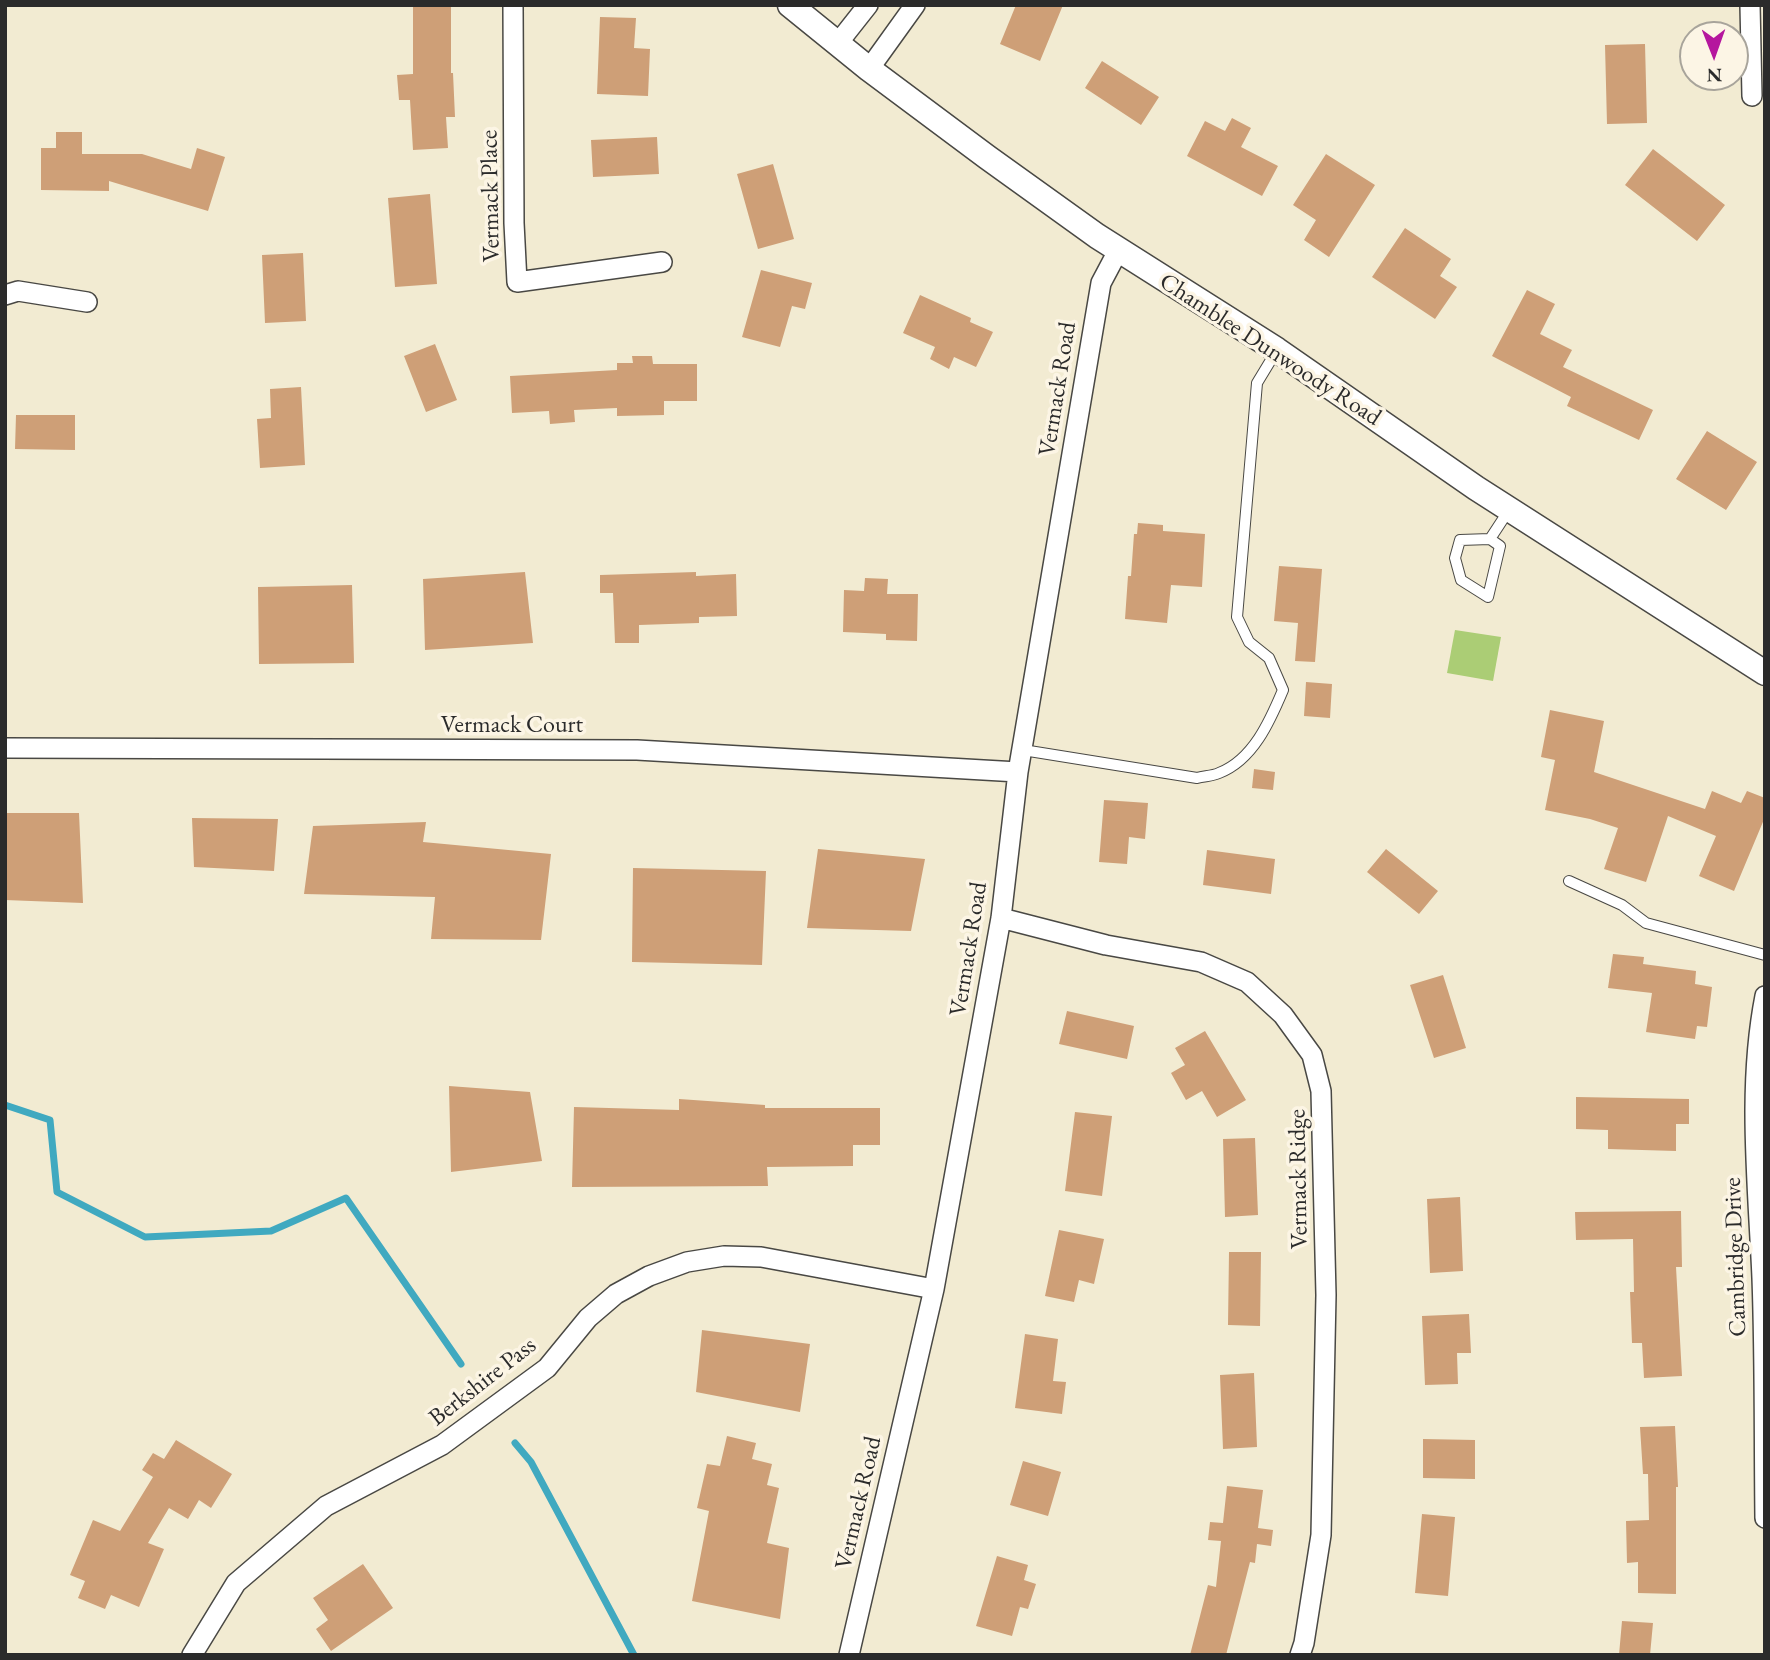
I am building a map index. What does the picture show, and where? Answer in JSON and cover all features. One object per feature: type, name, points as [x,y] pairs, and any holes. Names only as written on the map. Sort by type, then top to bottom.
[{"type":"street","name":"Vermack Place","points":[[513,5],[514,223],[517,282],[662,262]]},
{"type":"street","name":"Chamblee Dunwoody Road","points":[[790,5],[869,69],[987,157],[1119,249],[1277,350],[1510,510],[1765,673]]},
{"type":"street","points":[[838,43],[868,5]]},
{"type":"street","points":[[869,69],[915,5]]},
{"type":"street","points":[[1749,5],[1752,96]]},
{"type":"street","name":"Vermack Road","points":[[849,1655],[933,1289],[1001,918],[1018,772],[1101,283],[1119,249]]},
{"type":"street","points":[[5,295],[18,292],[87,302]]},
{"type":"street","name":"Vermack Court","points":[[5,748],[637,750],[1018,772]]},
{"type":"street","name":"Vermack Ridge","points":[[1001,918],[1106,945],[1201,962],[1247,982],[1283,1015],[1312,1055],[1321,1091],[1324,1141],[1326,1308],[1321,1535],[1300,1655]]},
{"type":"street","name":"Cambridge Drive","points":[[1765,996],[1759,1025],[1755,1125],[1763,1306],[1765,1518]]},
{"type":"street","name":"Berkshire Pass","points":[[192,1655],[236,1583],[326,1506],[442,1445],[547,1368],[588,1318],[616,1294],[649,1276],[687,1262],[724,1256],[761,1257],[933,1289]]},
{"type":"lane","points":[[1023,750],[1197,778],[1220,773],[1246,756],[1272,716],[1283,690],[1269,658],[1249,642],[1237,617],[1257,383],[1277,350]]},
{"type":"lane","points":[[1490,539],[1510,510]]},
{"type":"lane","points":[[1490,539],[1500,545],[1489,597],[1461,580],[1455,558],[1460,540],[1490,539]]},
{"type":"lane","points":[[1569,881],[1622,905],[1646,923],[1765,955]]},
{"type":"green space","points":[[1455,630],[1501,637],[1493,681],[1447,673]]},
{"type":"building","points":[[413,5],[451,5],[451,73],[455,117],[446,117],[448,148],[413,150],[410,100],[399,100],[397,75],[413,74]]},
{"type":"building","points":[[1016,5],[1063,5],[1040,61],[1000,44]]},
{"type":"building","points":[[600,17],[636,18],[634,48],[650,49],[648,96],[597,94]]},
{"type":"building","points":[[1645,44],[1647,123],[1607,124],[1605,45]]},
{"type":"building","points":[[1102,61],[1159,97],[1141,125],[1085,88]]},
{"type":"building","points":[[1232,118],[1251,128],[1241,147],[1278,166],[1262,196],[1187,156],[1205,121],[1225,131]]},
{"type":"building","points":[[56,132],[82,132],[82,154],[142,154],[191,169],[197,148],[225,157],[208,211],[109,181],[109,191],[41,190],[41,148],[56,148]]},
{"type":"building","points":[[657,137],[659,174],[593,177],[591,140]]},
{"type":"building","points":[[1653,149],[1725,205],[1697,241],[1625,185]]},
{"type":"building","points":[[1326,154],[1375,185],[1329,257],[1304,240],[1316,220],[1293,205]]},
{"type":"building","points":[[773,164],[794,239],[758,249],[737,174]]},
{"type":"building","points":[[430,194],[437,284],[395,287],[388,198]]},
{"type":"building","points":[[1405,228],[1451,259],[1440,276],[1457,287],[1435,319],[1372,277]]},
{"type":"building","points":[[303,253],[306,321],[265,323],[262,255]]},
{"type":"building","points":[[761,270],[812,283],[805,309],[792,306],[780,347],[742,337]]},
{"type":"building","points":[[1527,290],[1555,304],[1540,334],[1572,350],[1563,367],[1653,410],[1639,440],[1567,406],[1571,397],[1492,356]]},
{"type":"building","points":[[920,295],[971,318],[970,322],[993,332],[976,367],[954,357],[949,369],[930,359],[935,347],[903,333]]},
{"type":"building","points":[[435,344],[457,400],[426,412],[404,356]]},
{"type":"building","points":[[632,356],[652,356],[653,364],[697,364],[697,401],[664,401],[664,415],[617,416],[617,408],[574,410],[575,422],[550,424],[549,411],[512,413],[510,376],[617,370],[617,363],[633,363]]},
{"type":"building","points":[[301,387],[305,465],[260,468],[257,419],[271,418],[270,389]]},
{"type":"building","points":[[16,415],[75,415],[75,450],[15,449]]},
{"type":"building","points":[[1707,431],[1757,462],[1726,510],[1676,479]]},
{"type":"building","points":[[1138,523],[1163,525],[1163,531],[1205,534],[1202,587],[1171,585],[1167,623],[1125,619],[1128,576],[1131,576],[1134,534],[1137,534]]},
{"type":"building","points":[[1279,566],[1322,569],[1315,662],[1295,661],[1298,623],[1274,621]]},
{"type":"building","points":[[525,572],[533,643],[425,650],[423,579]]},
{"type":"building","points":[[696,572],[696,576],[736,574],[737,616],[699,617],[699,623],[639,625],[639,643],[615,643],[613,593],[600,593],[600,575]]},
{"type":"building","points":[[865,578],[888,579],[887,594],[918,594],[917,641],[886,640],[886,634],[843,632],[844,590],[864,591]]},
{"type":"building","points":[[352,585],[354,663],[259,664],[258,587]]},
{"type":"building","points":[[1306,682],[1332,684],[1330,718],[1304,716]]},
{"type":"building","points":[[1550,710],[1604,721],[1594,772],[1705,809],[1712,791],[1741,803],[1747,791],[1765,798],[1765,817],[1734,891],[1699,876],[1716,836],[1668,816],[1646,882],[1604,869],[1618,828],[1545,810],[1555,760],[1541,757]]},
{"type":"building","points":[[1254,769],[1275,772],[1273,790],[1252,788]]},
{"type":"building","points":[[1104,800],[1148,803],[1145,839],[1129,837],[1127,864],[1099,862]]},
{"type":"building","points":[[5,813],[79,813],[83,903],[5,900]]},
{"type":"building","points":[[192,818],[278,819],[274,871],[194,867]]},
{"type":"building","points":[[426,822],[423,842],[551,854],[541,940],[431,939],[435,897],[304,894],[313,826]]},
{"type":"building","points":[[818,849],[925,859],[911,931],[807,928]]},
{"type":"building","points":[[1386,849],[1438,891],[1419,914],[1367,872]]},
{"type":"building","points":[[1207,850],[1275,859],[1271,894],[1203,885]]},
{"type":"building","points":[[633,868],[766,871],[762,965],[632,962]]},
{"type":"building","points":[[1613,954],[1644,957],[1643,964],[1696,971],[1695,984],[1712,987],[1707,1027],[1697,1026],[1695,1039],[1646,1032],[1652,993],[1608,988]]},
{"type":"building","points":[[1443,975],[1466,1048],[1434,1058],[1410,985]]},
{"type":"building","points":[[1067,1011],[1134,1026],[1127,1059],[1059,1044]]},
{"type":"building","points":[[1205,1031],[1246,1100],[1217,1117],[1202,1091],[1186,1100],[1171,1073],[1185,1065],[1175,1048]]},
{"type":"building","points":[[449,1086],[530,1092],[542,1161],[451,1172]]},
{"type":"building","points":[[1576,1097],[1689,1099],[1689,1124],[1676,1124],[1676,1151],[1608,1149],[1608,1130],[1576,1129]]},
{"type":"building","points":[[679,1099],[765,1105],[765,1108],[880,1108],[880,1145],[853,1145],[853,1166],[767,1167],[768,1186],[572,1187],[574,1107],[679,1110]]},
{"type":"building","points":[[1075,1112],[1112,1116],[1102,1196],[1065,1191]]},
{"type":"building","points":[[1255,1138],[1258,1215],[1225,1217],[1223,1139]]},
{"type":"building","points":[[1460,1197],[1463,1271],[1430,1273],[1427,1199]]},
{"type":"building","points":[[1681,1211],[1682,1267],[1676,1267],[1682,1376],[1644,1378],[1642,1343],[1632,1343],[1630,1292],[1634,1292],[1633,1239],[1576,1240],[1575,1212]]},
{"type":"building","points":[[1059,1230],[1104,1239],[1094,1284],[1079,1280],[1074,1302],[1045,1296]]},
{"type":"building","points":[[1229,1252],[1261,1252],[1260,1326],[1228,1325]]},
{"type":"building","points":[[1469,1314],[1471,1353],[1457,1353],[1458,1384],[1425,1385],[1422,1316]]},
{"type":"building","points":[[702,1330],[810,1344],[800,1412],[696,1392]]},
{"type":"building","points":[[1025,1334],[1058,1339],[1053,1381],[1066,1382],[1062,1414],[1015,1408]]},
{"type":"building","points":[[1254,1373],[1257,1447],[1223,1449],[1220,1375]]},
{"type":"building","points":[[1675,1426],[1678,1487],[1676,1594],[1638,1593],[1638,1562],[1627,1563],[1626,1521],[1649,1520],[1648,1474],[1643,1474],[1640,1427]]},
{"type":"building","points":[[727,1436],[756,1443],[752,1459],[772,1464],[767,1485],[779,1488],[767,1543],[789,1548],[780,1619],[692,1601],[709,1511],[697,1508],[707,1464],[720,1466]]},
{"type":"building","points":[[1423,1439],[1475,1440],[1475,1479],[1423,1478]]},
{"type":"building","points":[[176,1440],[232,1474],[211,1508],[199,1500],[188,1519],[169,1508],[148,1543],[164,1549],[139,1607],[111,1595],[105,1609],[78,1598],[85,1581],[70,1575],[93,1520],[120,1531],[153,1477],[142,1470],[153,1453],[164,1459]]},
{"type":"building","points":[[1023,1461],[1061,1472],[1048,1516],[1010,1505]]},
{"type":"building","points":[[1227,1486],[1263,1490],[1258,1528],[1273,1530],[1271,1546],[1257,1544],[1255,1563],[1250,1562],[1226,1655],[1190,1655],[1208,1585],[1216,1587],[1221,1541],[1208,1540],[1210,1522],[1223,1523]]},
{"type":"building","points":[[1422,1514],[1455,1517],[1448,1596],[1415,1593]]},
{"type":"building","points":[[997,1556],[1028,1565],[1024,1580],[1036,1584],[1028,1609],[1020,1607],[1012,1636],[976,1626]]},
{"type":"building","points":[[363,1564],[393,1608],[331,1651],[316,1629],[328,1620],[313,1598]]},
{"type":"building","points":[[1622,1621],[1653,1623],[1650,1655],[1619,1655]]},
{"type":"waterway","points":[[5,1105],[50,1120],[57,1192],[145,1237],[271,1231],[346,1198],[461,1364]]},
{"type":"waterway","points":[[515,1443],[531,1462],[634,1655]]}]
